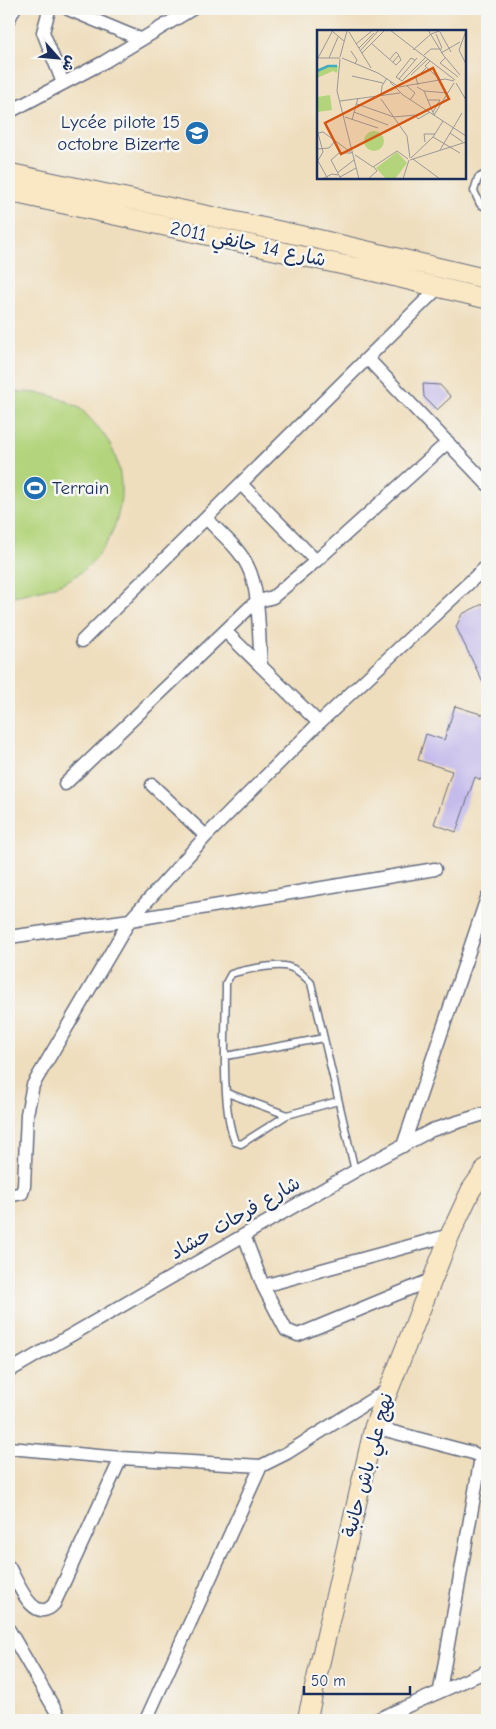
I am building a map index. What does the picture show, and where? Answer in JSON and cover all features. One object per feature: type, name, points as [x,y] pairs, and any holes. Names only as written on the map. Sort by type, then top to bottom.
[{"type":"main road","name":"شارع 14 جانفي 2011","points":[[9,173],[317,239],[487,279]]},
{"type":"main road","name":"شارع 14 جانفي 2011","points":[[9,192],[487,298]]},
{"type":"main road","name":"نهج علي باش حانبة","points":[[307,1720],[374,1427],[387,1390],[450,1235],[471,1190],[487,1167]]},
{"type":"street","points":[[9,19],[14,9]]},
{"type":"street","points":[[68,9],[140,40]]},
{"type":"street","points":[[9,112],[140,40],[192,9]]},
{"type":"street","points":[[48,14],[43,32],[63,83]]},
{"type":"street","points":[[82,641],[439,287]]},
{"type":"street","points":[[368,359],[487,484]]},
{"type":"street","points":[[65,784],[256,602],[273,597],[316,561],[448,442]]},
{"type":"street","points":[[241,484],[316,561]]},
{"type":"street","points":[[206,518],[235,547],[247,565],[254,581],[261,666]]},
{"type":"street","points":[[9,1196],[22,1193],[24,1186],[27,1114],[29,1098],[35,1080],[130,920],[206,836],[319,723],[469,585],[487,566]]},
{"type":"street","points":[[469,585],[487,578]]},
{"type":"street","points":[[225,631],[319,723]]},
{"type":"street","points":[[152,785],[206,836]]},
{"type":"street","points":[[9,937],[130,920],[435,869]]},
{"type":"street","points":[[403,1146],[487,898]]},
{"type":"street","name":"شارع فرحات حشاد","points":[[9,1371],[355,1171],[432,1130],[487,1113]]},
{"type":"street","points":[[244,1234],[263,1286],[286,1330],[298,1335],[433,1279]]},
{"type":"street","points":[[263,1286],[450,1235]]},
{"type":"street","points":[[9,1448],[121,1458],[260,1466],[287,1453],[387,1390]]},
{"type":"street","points":[[374,1427],[473,1453],[481,1457],[487,1470]]},
{"type":"street","points":[[440,1690],[481,1457]]},
{"type":"street","points":[[9,1567],[30,1603],[38,1611],[48,1611],[54,1604],[121,1458]]},
{"type":"street","points":[[146,1720],[260,1466]]},
{"type":"street","points":[[9,1630],[61,1720]]},
{"type":"street","points":[[376,1720],[440,1690],[487,1671]]},
{"type":"lane","points":[[487,173],[478,178],[474,191],[480,204],[487,208]]},
{"type":"lane","points":[[338,1101],[287,1114],[242,1144],[235,1142],[231,1132],[226,1056],[226,983],[231,974],[242,970],[287,966],[302,973],[311,983],[355,1171]]},
{"type":"lane","points":[[226,1056],[324,1038]]},
{"type":"lane","points":[[227,1093],[287,1114]]},
{"type":"green space","points":[[9,392],[44,394],[69,402],[80,409],[108,440],[117,460],[121,481],[116,523],[107,543],[94,560],[77,575],[62,583],[9,597]]},
{"type":"building","points":[[423,384],[440,385],[451,397],[437,410],[424,397]]},
{"type":"building","points":[[487,602],[487,691],[456,627],[462,614]]},
{"type":"building","points":[[455,706],[487,716],[487,760],[481,780],[475,777],[456,832],[434,824],[452,771],[418,760],[426,734],[444,740]]},
{"type":"place","name":"Lycée pilote 15 octobre Bizerte","points":[[197,133]]},
{"type":"place","name":"Terrain","points":[[35,488]]}]
